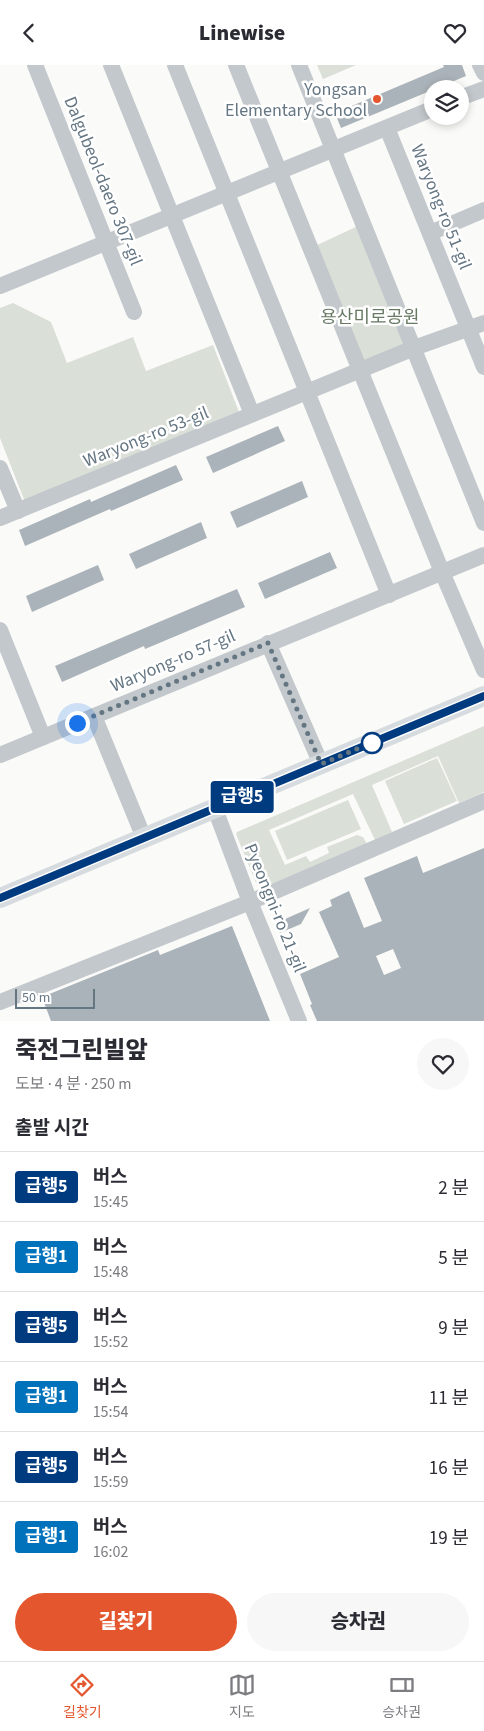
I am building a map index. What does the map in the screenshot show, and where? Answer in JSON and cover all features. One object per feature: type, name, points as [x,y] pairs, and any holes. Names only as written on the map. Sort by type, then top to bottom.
[{"type":"main road","points":[[0,898],[484,696]]},
{"type":"street","name":"Dalgubeol-daero 307-gil","points":[[34,65],[134,311]]},
{"type":"street","points":[[111,65],[252,414]]},
{"type":"street","points":[[175,65],[225,193],[389,595]]},
{"type":"street","points":[[236,65],[442,573],[484,669]]},
{"type":"street","points":[[299,65],[484,523]]},
{"type":"street","points":[[480,65],[484,73]]},
{"type":"street","points":[[469,95],[484,89]]},
{"type":"street","points":[[0,286],[424,112]]},
{"type":"street","name":"Waryong-ro 51-gil","points":[[387,128],[430,233],[477,327]]},
{"type":"street","points":[[430,233],[484,211]]},
{"type":"street","points":[[477,327],[484,367]]},
{"type":"street","name":"Waryong-ro 53-gil","points":[[0,518],[414,348],[477,327]]},
{"type":"street","points":[[0,468],[18,511]]},
{"type":"street","name":"Waryong-ro 57-gil","points":[[0,755],[484,555]]},
{"type":"street","points":[[0,630],[43,737]]},
{"type":"street","points":[[268,643],[321,764]]},
{"type":"street","points":[[94,716],[144,838]]},
{"type":"street","points":[[0,1003],[250,902],[484,801]]},
{"type":"street","name":"Pyeongni-ro 21-gil","points":[[215,809],[250,902],[300,1021]]},
{"type":"green space","points":[[317,65],[356,65],[323,79]]},
{"type":"green space","name":"용산미로공원","points":[[362,224],[412,345],[359,366],[311,248]]},
{"type":"green space","points":[[13,303],[51,322],[67,363],[133,337],[146,371],[213,345],[241,417],[25,502],[0,438],[0,308]]},
{"type":"green space","points":[[484,726],[484,792],[459,803],[438,756],[372,785],[392,832],[375,840],[353,794],[269,830],[285,865],[306,856],[310,862],[329,853],[327,847],[357,835],[363,837],[367,844],[265,887],[261,887],[256,883],[236,834],[237,832]]},
{"type":"green space","points":[[437,758],[457,801],[404,824],[385,781]]},
{"type":"green space","points":[[348,800],[361,829],[287,860],[275,831]]},
{"type":"building","points":[[443,65],[462,65],[466,76],[456,80],[424,80],[424,93],[341,128],[335,113],[444,67]]},
{"type":"building","points":[[278,426],[285,441],[213,473],[206,457]]},
{"type":"building","points":[[176,465],[183,480],[25,546],[19,530],[90,499],[91,502]]},
{"type":"building","points":[[302,481],[308,497],[237,528],[230,512]]},
{"type":"building","points":[[201,522],[207,538],[136,569],[129,554]]},
{"type":"building","points":[[330,552],[337,568],[265,599],[258,583]]},
{"type":"building","points":[[98,565],[104,580],[32,612],[26,596]]},
{"type":"building","points":[[237,589],[245,607],[145,649],[144,646],[62,682],[55,666]]},
{"type":"building","points":[[484,848],[484,1021],[317,1021],[300,974],[339,957],[319,912],[332,906],[330,900],[349,891],[364,928],[382,921],[364,878],[417,856],[423,873]],"holes":[[[393,949],[401,968],[384,975],[376,956]]]},
{"type":"building","points":[[310,908],[301,924],[280,933],[276,923]]},
{"type":"building","points":[[232,926],[270,1021],[51,1021],[42,997],[158,950],[160,955]]},
{"type":"bus line","name":"급행5","points":[[0,898],[484,696]]},
{"type":"place","name":"Yongsan Elementary School","points":[[377,99]]},
{"type":"route","points":[[77,723],[268,643],[321,764],[376,741],[372,743]]}]
